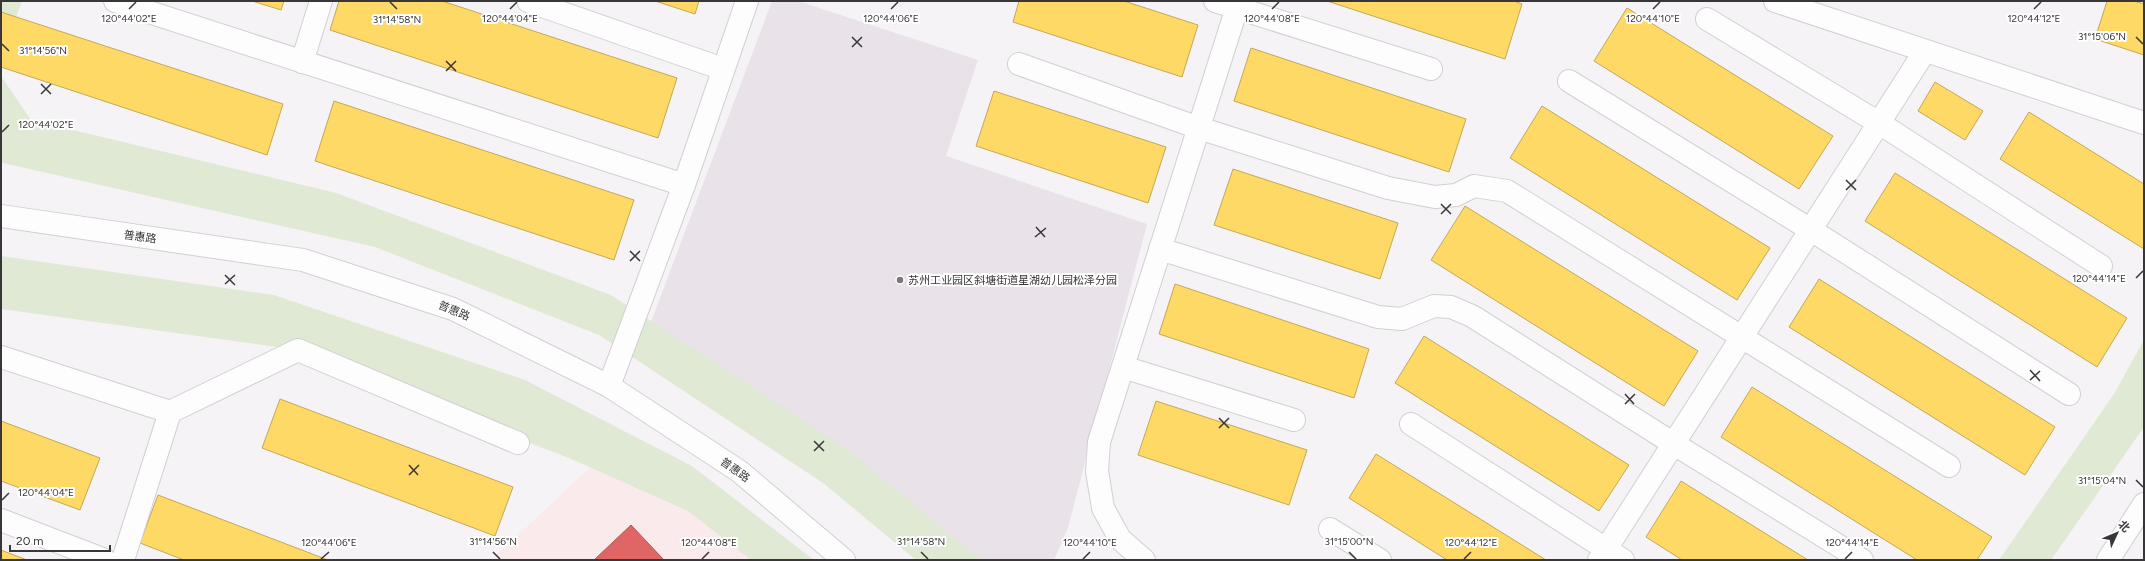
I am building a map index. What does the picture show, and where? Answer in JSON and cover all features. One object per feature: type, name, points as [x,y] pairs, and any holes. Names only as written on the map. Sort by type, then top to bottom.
[{"type":"main road","points":[[115,1],[684,185]]},
{"type":"main road","points":[[302,62],[321,1]]},
{"type":"main road","points":[[528,1],[724,69]]},
{"type":"main road","points":[[609,386],[684,185],[747,1]]},
{"type":"main road","points":[[1215,1],[1238,5],[1431,69]]},
{"type":"main road","points":[[1776,1],[2144,123]]},
{"type":"main road","points":[[1144,560],[1120,539],[1104,508],[1097,471],[1099,442],[1238,5]]},
{"type":"main road","points":[[1707,19],[1879,123],[2101,266]]},
{"type":"main road","points":[[1411,424],[1610,556],[1674,444],[1926,51]]},
{"type":"main road","points":[[1019,64],[1199,128],[1388,188],[1435,197],[1456,195],[1474,186],[1507,191],[1950,466]]},
{"type":"main road","points":[[1569,81],[1811,230],[2069,394]]},
{"type":"main road","name":"普惠路","points":[[1,216],[303,260],[453,309],[609,386],[739,471],[844,560]]},
{"type":"main road","points":[[1160,250],[1378,317],[1402,319],[1434,306],[1451,307],[1472,316],[1674,444],[1862,560]]},
{"type":"main road","points":[[1,356],[170,412],[298,350],[518,443]]},
{"type":"main road","points":[[1123,367],[1294,420]]},
{"type":"main road","points":[[123,560],[170,412]]},
{"type":"main road","points":[[2108,560],[2144,504]]},
{"type":"main road","points":[[1,520],[105,560]]},
{"type":"main road","points":[[1330,529],[1380,560]]},
{"type":"shaded area","name":"苏州工业园区斜塘街道星湖幼儿园松泽分园","points":[[772,1],[798,1],[978,60],[946,156],[1147,224],[1068,528],[1054,560],[946,560],[646,335]]},
{"type":"shaded area","points":[[608,451],[777,560],[492,559]]},
{"type":"green space","points":[[1,1],[22,1],[1,59]]},
{"type":"green space","points":[[1,76],[31,120],[336,193],[611,295],[847,449],[981,560],[916,560],[823,483],[599,335],[375,247],[3,163],[1,161]]},
{"type":"green space","points":[[1,256],[274,295],[525,380],[692,466],[814,560],[751,560],[688,511],[569,458],[277,347],[1,309]]},
{"type":"green space","points":[[2144,340],[2144,427],[2051,560],[1999,560],[2114,394]]},
{"type":"building: 住宅","points":[[252,1],[284,1],[281,10]]},
{"type":"building: 住宅","points":[[339,1],[442,1],[677,78],[658,138],[330,30]]},
{"type":"building: 住宅","points":[[655,1],[699,1],[695,14]]},
{"type":"building: 住宅","points":[[1019,1],[1124,1],[1198,25],[1182,77],[1013,22]]},
{"type":"building: 住宅","points":[[1327,1],[1514,1],[1522,4],[1505,59]]},
{"type":"building: 住宅","points":[[2107,1],[2134,1],[2144,4],[2144,55],[2095,39]]},
{"type":"building: 住宅","points":[[1627,8],[1833,136],[1799,189],[1594,61]]},
{"type":"building: 住宅","points":[[1,12],[283,104],[267,155],[1,67]]},
{"type":"building: 住宅","points":[[1251,48],[1466,119],[1449,172],[1234,101]]},
{"type":"building: 住宅","points":[[1935,82],[1983,111],[1965,140],[1918,111]]},
{"type":"building: 住宅","points":[[994,91],[1166,147],[1148,203],[976,146]]},
{"type":"building: 住宅","points":[[334,101],[634,200],[614,260],[315,161]]},
{"type":"building: 住宅","points":[[1542,106],[1770,248],[1737,300],[1510,158]]},
{"type":"building: 住宅","points":[[2029,112],[2144,184],[2144,249],[2000,159]]},
{"type":"building: 住宅","points":[[1233,169],[1398,223],[1380,279],[1214,225]]},
{"type":"building: 住宅","points":[[1895,173],[2127,318],[2097,367],[1865,221]]},
{"type":"building: 住宅","points":[[1465,206],[1698,351],[1664,406],[1431,260]]},
{"type":"building: 住宅","points":[[1819,279],[2055,427],[2025,475],[1789,327]]},
{"type":"building: 住宅","points":[[1175,284],[1369,349],[1354,398],[1159,334]]},
{"type":"building: 住宅","points":[[1424,336],[1629,465],[1599,511],[1395,383]]},
{"type":"building: 住宅","points":[[1752,387],[1992,537],[1977,560],[1917,560],[1721,437]]},
{"type":"building: 住宅","points":[[280,399],[513,487],[495,536],[262,448]]},
{"type":"building: 住宅","points":[[1156,401],[1307,450],[1289,505],[1138,455]]},
{"type":"building: 住宅","points":[[1,421],[100,458],[80,510],[1,481]]},
{"type":"building: 住宅","points":[[1376,454],[1546,560],[1447,560],[1349,498]]},
{"type":"building: 住宅","points":[[1681,481],[1808,560],[1682,560],[1646,537]]},
{"type":"building: 住宅","points":[[158,495],[328,560],[184,560],[140,543]]},
{"type":"building: 住宅","points":[[1,550],[27,560],[1,560]]},
{"type":"building: 商业","points":[[631,525],[664,560],[594,560]]},
{"type":"place","name":"苏州工业园区斜塘街道星湖幼儿园松泽分园","points":[[900,280]]}]
